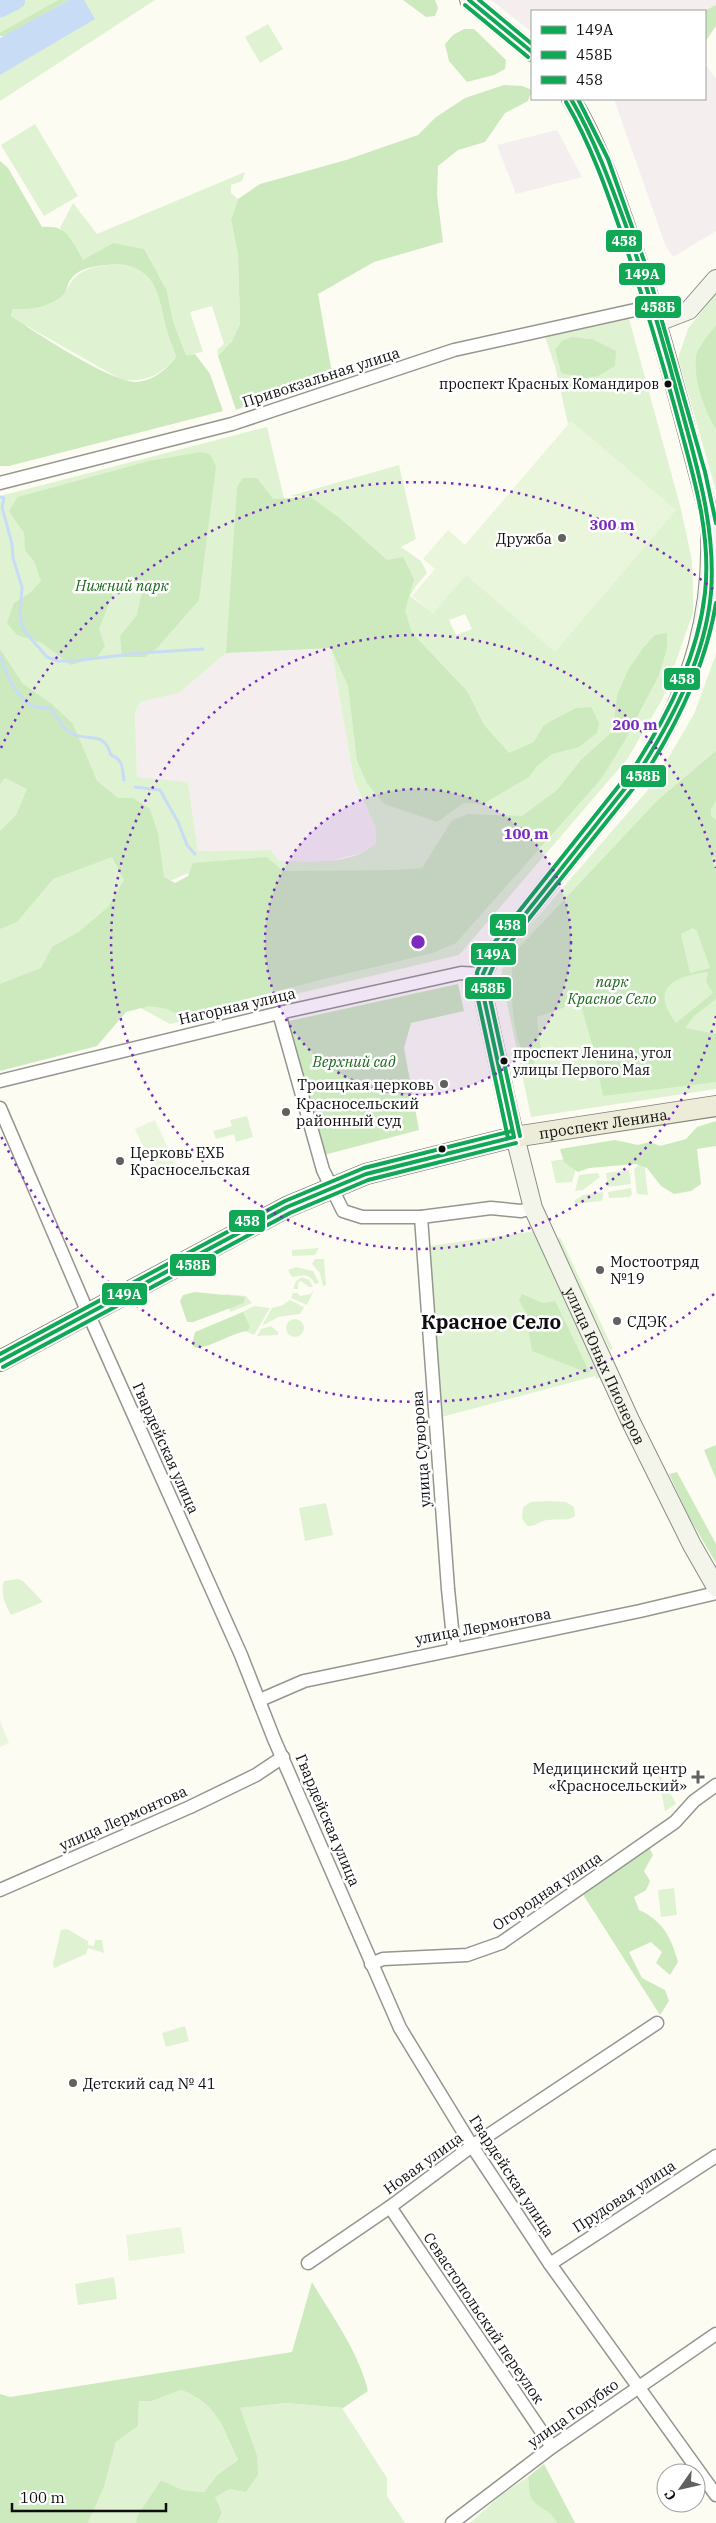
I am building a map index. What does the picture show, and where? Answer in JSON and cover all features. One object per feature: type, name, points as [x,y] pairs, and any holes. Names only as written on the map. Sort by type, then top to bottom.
[{"type":"main road","points":[[469,0],[531,51]]},
{"type":"main road","points":[[483,974],[491,957],[642,767],[662,737],[688,680],[707,619],[713,568],[709,515],[656,314],[602,160],[582,116],[572,100]]},
{"type":"main road","points":[[656,314],[689,310],[716,279]]},
{"type":"main road","name":"улица Юных Пионеров","points":[[483,974],[482,989],[487,1015],[514,1137],[533,1208],[630,1420],[688,1537],[716,1587]]},
{"type":"main road","name":"проспект Ленина","points":[[0,1361],[287,1207],[330,1187],[366,1174],[514,1137],[716,1106]]},
{"type":"street","name":"Привокзальная улица","points":[[0,483],[232,424],[454,350],[656,314]]},
{"type":"street","name":"Нагорная улица","points":[[0,1081],[279,1013],[461,973],[483,974]]},
{"type":"street","points":[[279,1013],[323,1170],[343,1211],[362,1217],[421,1218],[491,1208],[521,1211],[533,1208]]},
{"type":"street","name":"Гвардейская улица","points":[[0,1108],[88,1314],[260,1700],[282,1757],[400,2028],[472,2146],[550,2264],[716,2495]]},
{"type":"street","name":"улица Суворова","points":[[421,1218],[446,1570],[454,1648]]},
{"type":"street","name":"улица Лермонтова","points":[[260,1700],[304,1681],[454,1648],[640,1611],[716,1593]]},
{"type":"street","name":"улица Лермонтова","points":[[0,1890],[190,1807],[256,1775],[282,1757]]},
{"type":"street","name":"Огородная улица","points":[[371,1964],[383,1959],[467,1954],[501,1943],[675,1822],[694,1801],[716,1785]]},
{"type":"street","name":"Новая улица","points":[[308,2263],[390,2207],[472,2146],[657,2023]]},
{"type":"street","name":"Прудовая улица","points":[[550,2264],[716,2156]]},
{"type":"street","name":"Севастопольский переулок","points":[[390,2207],[552,2447]]},
{"type":"street","name":"улица Голубко","points":[[452,2523],[552,2447],[716,2334]]},
{"type":"shaded area","points":[[491,0],[716,0],[716,5],[706,10],[531,10],[531,31]]},
{"type":"shaded area","points":[[706,65],[716,79],[716,231],[673,257],[665,244],[614,100],[706,100]]},
{"type":"shaded area","points":[[557,130],[582,177],[516,194],[497,145]]},
{"type":"shaded area","points":[[331,648],[354,780],[375,826],[376,843],[368,851],[329,861],[279,861],[271,850],[198,851],[188,782],[137,778],[135,713],[140,702],[179,693],[226,653]]},
{"type":"green space","points":[[27,0],[58,0],[0,35],[0,16]]},
{"type":"green space","points":[[58,0],[69,0],[5,36],[0,36],[0,33]]},
{"type":"green space","points":[[83,0],[155,0],[0,101],[0,75],[94,19]]},
{"type":"green space","points":[[403,0],[435,0],[438,8],[435,16],[426,17]]},
{"type":"green space","points":[[716,5],[716,26],[706,41],[706,10]]},
{"type":"green space","points":[[268,24],[283,49],[260,63],[245,37]]},
{"type":"green space","points":[[464,29],[474,29],[506,60],[505,69],[494,75],[467,82],[449,61],[445,44],[453,35]]},
{"type":"green space","points":[[504,85],[522,86],[531,90],[528,101],[505,113],[485,142],[458,150],[438,166],[437,195],[443,242],[374,262],[318,294],[332,373],[236,410],[218,356],[232,341],[240,324],[238,255],[231,220],[238,199],[260,184],[346,160],[418,135],[436,117],[465,98]]},
{"type":"green space","points":[[35,124],[78,196],[44,216],[1,145]]},
{"type":"green space","points":[[0,161],[8,168],[42,227],[58,228],[68,235],[83,260],[113,243],[144,249],[167,291],[173,321],[186,355],[195,354],[210,374],[223,411],[9,466],[0,466]],"holes":[[[119,264],[141,271],[154,285],[176,357],[169,366],[149,379],[138,382],[111,375],[74,356],[11,316],[13,309],[40,307],[53,302],[65,292],[71,279],[80,271]]]},
{"type":"green space","points":[[245,172],[242,181],[231,185],[231,193],[238,199],[231,220],[238,255],[240,324],[232,341],[218,356],[217,350],[224,344],[212,306],[190,312],[203,352],[186,355],[173,321],[167,291],[113,243],[83,261],[71,238],[60,228],[73,203],[97,234]]},
{"type":"green space","points":[[119,264],[141,271],[154,285],[158,294],[167,331],[176,357],[159,373],[138,380],[122,380],[11,317],[13,309],[28,309],[66,292],[70,284],[80,273],[94,267]]},
{"type":"green space","points":[[716,293],[716,491],[678,358],[688,329]]},
{"type":"green space","name":"Нижний парк","points":[[629,319],[681,509],[692,561],[693,613],[663,698],[628,758],[459,955],[170,1024],[135,1005],[0,1059],[0,496],[267,427],[287,511],[378,553],[340,518],[311,497],[290,496],[399,465],[416,539],[401,547],[421,561],[427,573],[410,596],[433,613],[465,575],[572,421],[568,424],[555,366],[545,337]],"holes":[[[584,338],[592,339],[579,378],[571,374],[561,373],[555,350]],[[465,614],[472,629],[456,635],[449,620]],[[331,648],[354,780],[375,826],[376,843],[366,851],[355,856],[330,861],[279,861],[271,850],[198,851],[188,782],[137,777],[135,713],[140,702],[179,693],[226,653]],[[270,859],[286,948],[289,992],[190,1016],[168,952],[158,886],[186,874]]]},
{"type":"green space","points":[[716,325],[716,429],[698,386],[696,358],[698,350]]},
{"type":"green space","points":[[572,337],[592,339],[616,351],[615,366],[598,376],[585,378],[561,373],[555,350],[562,341]]},
{"type":"green space","name":"Дружба","points":[[571,421],[676,510],[555,652],[466,575],[433,613],[412,596],[435,569],[423,559],[448,530],[465,545]]},
{"type":"green space","points":[[201,452],[210,454],[216,466],[199,600],[157,648],[145,657],[122,657],[120,636],[137,615],[142,590],[126,579],[116,586],[99,629],[105,646],[97,657],[71,665],[42,643],[17,635],[7,623],[14,603],[30,593],[41,581],[34,561],[25,550],[24,533],[9,511],[18,497],[149,461]]},
{"type":"green space","points":[[243,478],[257,478],[273,499],[311,497],[340,518],[387,560],[403,557],[414,579],[405,611],[412,633],[467,691],[484,725],[509,753],[534,742],[543,726],[576,708],[591,707],[599,723],[597,733],[579,747],[552,754],[537,766],[529,777],[483,804],[464,803],[437,822],[384,804],[367,783],[357,761],[348,686],[331,648],[226,653],[237,487]]},
{"type":"green space","points":[[667,633],[667,648],[659,675],[624,742],[601,779],[456,943],[433,953],[182,1016],[167,1009],[149,1006],[126,1012],[97,1046],[0,1071],[0,984],[41,968],[52,947],[80,931],[108,907],[124,880],[112,857],[53,879],[17,922],[0,929],[0,831],[16,815],[27,789],[5,778],[0,784],[0,649],[23,684],[52,704],[73,724],[97,781],[118,798],[133,798],[150,809],[158,833],[164,877],[175,883],[188,876],[193,863],[267,857],[283,871],[422,868],[452,820],[468,814],[522,816],[557,790],[581,760],[613,731],[617,695],[628,670],[643,648],[655,635]]},
{"type":"green space","name":"парк Красное Село","points":[[716,654],[716,1089],[531,1117],[501,975],[507,952],[653,784],[694,714]]},
{"type":"green space","name":"парк Красное Село","points":[[716,751],[716,801],[711,809],[711,816],[716,820],[716,857],[712,858],[716,872],[716,999],[694,1016],[685,1028],[716,1034],[716,1082],[603,1096],[595,1055],[580,1002],[537,1017],[541,1052],[531,1067],[524,1055],[515,1028],[512,998],[513,954],[658,800]],"holes":[[[693,928],[697,931],[710,968],[690,973],[681,934]],[[708,972],[706,982],[713,993],[676,1023],[668,1011],[665,1001],[665,993],[669,986],[685,977]]]},
{"type":"green space","name":"Верхний сад","points":[[458,984],[464,1011],[411,1023],[404,1048],[419,1130],[324,1155],[289,1021]]},
{"type":"green space","points":[[247,1116],[253,1137],[236,1142],[234,1134],[216,1139],[213,1131],[232,1126],[230,1120]]},
{"type":"green space","points":[[155,1120],[176,1165],[156,1174],[135,1129]]},
{"type":"green space","points":[[716,1121],[716,1146],[697,1149],[701,1184],[691,1191],[674,1194],[661,1186],[647,1168],[636,1164],[589,1168],[578,1172],[564,1162],[560,1149],[615,1140],[638,1145],[650,1142],[660,1146],[686,1139],[697,1127]]},
{"type":"green space","points":[[579,1157],[572,1182],[556,1183],[551,1161]]},
{"type":"green space","points":[[644,1161],[648,1195],[637,1194],[634,1169]]},
{"type":"green space","points":[[629,1170],[631,1184],[608,1187],[606,1173]]},
{"type":"green space","points":[[598,1173],[600,1177],[583,1190],[575,1191],[579,1175]]},
{"type":"green space","points":[[631,1188],[632,1194],[630,1197],[609,1198],[608,1192]]},
{"type":"green space","points":[[603,1192],[601,1201],[575,1204],[574,1201],[583,1195]]},
{"type":"green space","points":[[536,1231],[602,1375],[597,1379],[595,1376],[438,1418],[429,1246]]},
{"type":"green space","points":[[560,1237],[613,1349],[610,1350],[557,1239]]},
{"type":"green space","points":[[319,1248],[315,1255],[292,1256],[292,1250]]},
{"type":"green space","points":[[315,1259],[324,1259],[326,1285],[323,1286],[320,1273],[312,1264]]},
{"type":"green space","points":[[296,1267],[313,1271],[319,1283],[315,1284],[308,1276],[292,1277],[288,1270]]},
{"type":"green space","points":[[302,1277],[309,1280],[313,1287],[309,1287],[301,1281],[298,1283],[298,1289],[293,1289],[296,1281]]},
{"type":"green space","points":[[195,1292],[245,1297],[244,1303],[193,1322],[187,1322],[180,1301],[183,1295]]},
{"type":"green space","points":[[313,1292],[307,1305],[291,1298],[293,1293],[298,1293],[300,1296],[311,1294]]},
{"type":"green space","points":[[225,1294],[246,1296],[252,1303],[230,1312]]},
{"type":"green space","points":[[522,1294],[543,1303],[555,1301],[589,1371],[588,1373],[532,1351],[525,1311],[519,1300]]},
{"type":"green space","points":[[290,1300],[304,1307],[300,1314],[278,1317],[262,1326],[272,1308],[283,1305]]},
{"type":"green space","points":[[254,1306],[270,1308],[254,1335],[241,1329],[232,1317]]},
{"type":"green space","points":[[243,1312],[250,1327],[247,1331],[203,1347],[196,1348],[192,1345],[195,1332]]},
{"type":"green space","points":[[295,1319],[301,1322],[304,1328],[301,1334],[295,1337],[289,1334],[286,1328],[289,1322]]},
{"type":"green space","points":[[271,1326],[278,1332],[278,1335],[257,1336],[261,1329]]},
{"type":"green space","points":[[716,1445],[716,1479],[704,1450]]},
{"type":"green space","points":[[677,1472],[716,1544],[716,1563],[689,1517],[669,1474]]},
{"type":"green space","points":[[531,1502],[566,1502],[574,1507],[575,1516],[569,1519],[547,1520],[533,1526],[527,1526],[522,1518],[523,1507]]},
{"type":"green space","points":[[326,1503],[333,1535],[305,1541],[299,1508]]},
{"type":"green space","points":[[18,1579],[23,1581],[43,1602],[11,1615],[4,1598],[3,1585],[4,1581]]},
{"type":"green space","points":[[0,1721],[9,1743],[0,1747]]},
{"type":"green space","points":[[657,1768],[676,1804],[665,1811]]},
{"type":"green space","points":[[649,1847],[653,1855],[644,1871],[650,1881],[646,1890],[634,1897],[639,1910],[654,1919],[665,1931],[678,1962],[670,1975],[656,1963],[662,1952],[651,1942],[629,1952],[642,1978],[665,1990],[669,2001],[660,2015],[582,1893]]},
{"type":"green space","points":[[674,1888],[677,1915],[661,1917],[658,1890]]},
{"type":"green space","points":[[67,1929],[88,1941],[88,1945],[94,1946],[95,1940],[102,1940],[104,1953],[88,1948],[86,1954],[54,1968],[53,1964],[61,1930]]},
{"type":"green space","points":[[185,2026],[189,2041],[166,2047],[162,2033]]},
{"type":"green space","points":[[181,2227],[185,2253],[129,2261],[126,2235]]},
{"type":"green space","points":[[114,2277],[117,2299],[78,2305],[75,2284]]},
{"type":"green space","points":[[312,2282],[352,2348],[368,2391],[343,2408],[286,2403],[240,2408],[257,2455],[258,2475],[246,2492],[230,2489],[215,2497],[222,2513],[217,2523],[136,2523],[137,2516],[161,2480],[183,2490],[204,2492],[217,2475],[238,2460],[223,2426],[211,2410],[204,2402],[181,2390],[152,2401],[139,2401],[138,2426],[116,2442],[104,2487],[88,2523],[0,2523],[0,2394],[10,2397],[292,2352]]},
{"type":"green space","points":[[181,2390],[194,2396],[212,2410],[223,2427],[238,2460],[217,2475],[204,2492],[183,2490],[161,2480],[137,2516],[136,2523],[88,2523],[104,2487],[116,2442],[138,2426],[139,2401],[152,2401]]},
{"type":"green space","points":[[286,2403],[342,2408],[387,2478],[387,2496],[405,2523],[217,2523],[222,2513],[214,2497],[230,2489],[257,2455],[239,2408]]},
{"type":"green space","points":[[544,2464],[575,2523],[557,2523],[552,2515],[531,2499],[528,2477]]},
{"type":"green space","points":[[528,2477],[531,2499],[552,2515],[557,2523],[470,2523],[501,2495]]},
{"type":"water","points":[[69,0],[84,0],[95,19],[0,75],[0,38]]},
{"type":"waterway","points":[[0,8],[16,0]]},
{"type":"waterway","points":[[0,497],[4,498],[2,507],[12,544],[13,558],[22,587],[20,614],[22,626],[47,657],[58,661],[73,661],[140,653],[203,649]]},
{"type":"waterway","points":[[0,655],[8,677],[23,699],[36,707],[51,709],[69,732],[79,736],[100,739],[104,742],[111,755],[120,762],[124,780]]},
{"type":"waterway","points":[[135,787],[160,790],[178,822],[187,845],[195,854]]},
{"type":"transit line","name":"149А","points":[[469,0],[531,51]]},
{"type":"transit line","name":"458","points":[[479,0],[531,43]]},
{"type":"transit line","name":"458Б","points":[[465,5],[528,57]]},
{"type":"transit line","name":"149А","points":[[514,1137],[482,989],[483,974],[491,957],[642,767],[654,747],[687,684],[702,639],[711,593],[711,545],[704,497],[668,361],[629,234],[596,148],[572,100]]},
{"type":"transit line","name":"458Б","points":[[578,100],[608,159],[648,272],[705,472],[716,523]]},
{"type":"transit line","name":"458","points":[[508,1138],[476,990],[477,972],[486,953],[637,763],[661,723],[681,682],[696,638],[705,593],[706,546],[699,499],[657,343],[605,186],[591,152],[566,102]]},
{"type":"transit line","name":"458Б","points":[[520,1136],[488,989],[489,976],[496,960],[647,771],[681,711],[690,690],[706,648],[716,603]]},
{"type":"transit line","name":"458","points":[[0,1354],[285,1201],[364,1168],[512,1131]]},
{"type":"transit line","name":"149А","points":[[0,1361],[287,1207],[366,1174],[514,1137]]},
{"type":"transit line","name":"458Б","points":[[3,1367],[290,1213],[368,1180],[516,1143]]},
{"type":"place","name":"проспект Красных Командиров","points":[[668,384]]},
{"type":"place","name":"Дружба","points":[[562,538]]},
{"type":"place","name":"проспект Ленина, угол улицы Первого Мая","points":[[504,1061]]},
{"type":"place","name":"Троицкая церковь","points":[[444,1084]]},
{"type":"place","name":"Красносельский районный суд","points":[[286,1112]]},
{"type":"place","name":"Церковь ЕХБ Красносельская","points":[[120,1161]]},
{"type":"place","name":"Мостоотряд №19","points":[[600,1270]]},
{"type":"place","name":"СДЭК","points":[[617,1321]]},
{"type":"place","name":"Медицинский центр «Красносельский»","points":[[698,1777]]},
{"type":"place","name":"Детский сад № 41","points":[[73,2083]]},
{"type":"district","name":"Красное Село","points":[[491,1321]]}]
